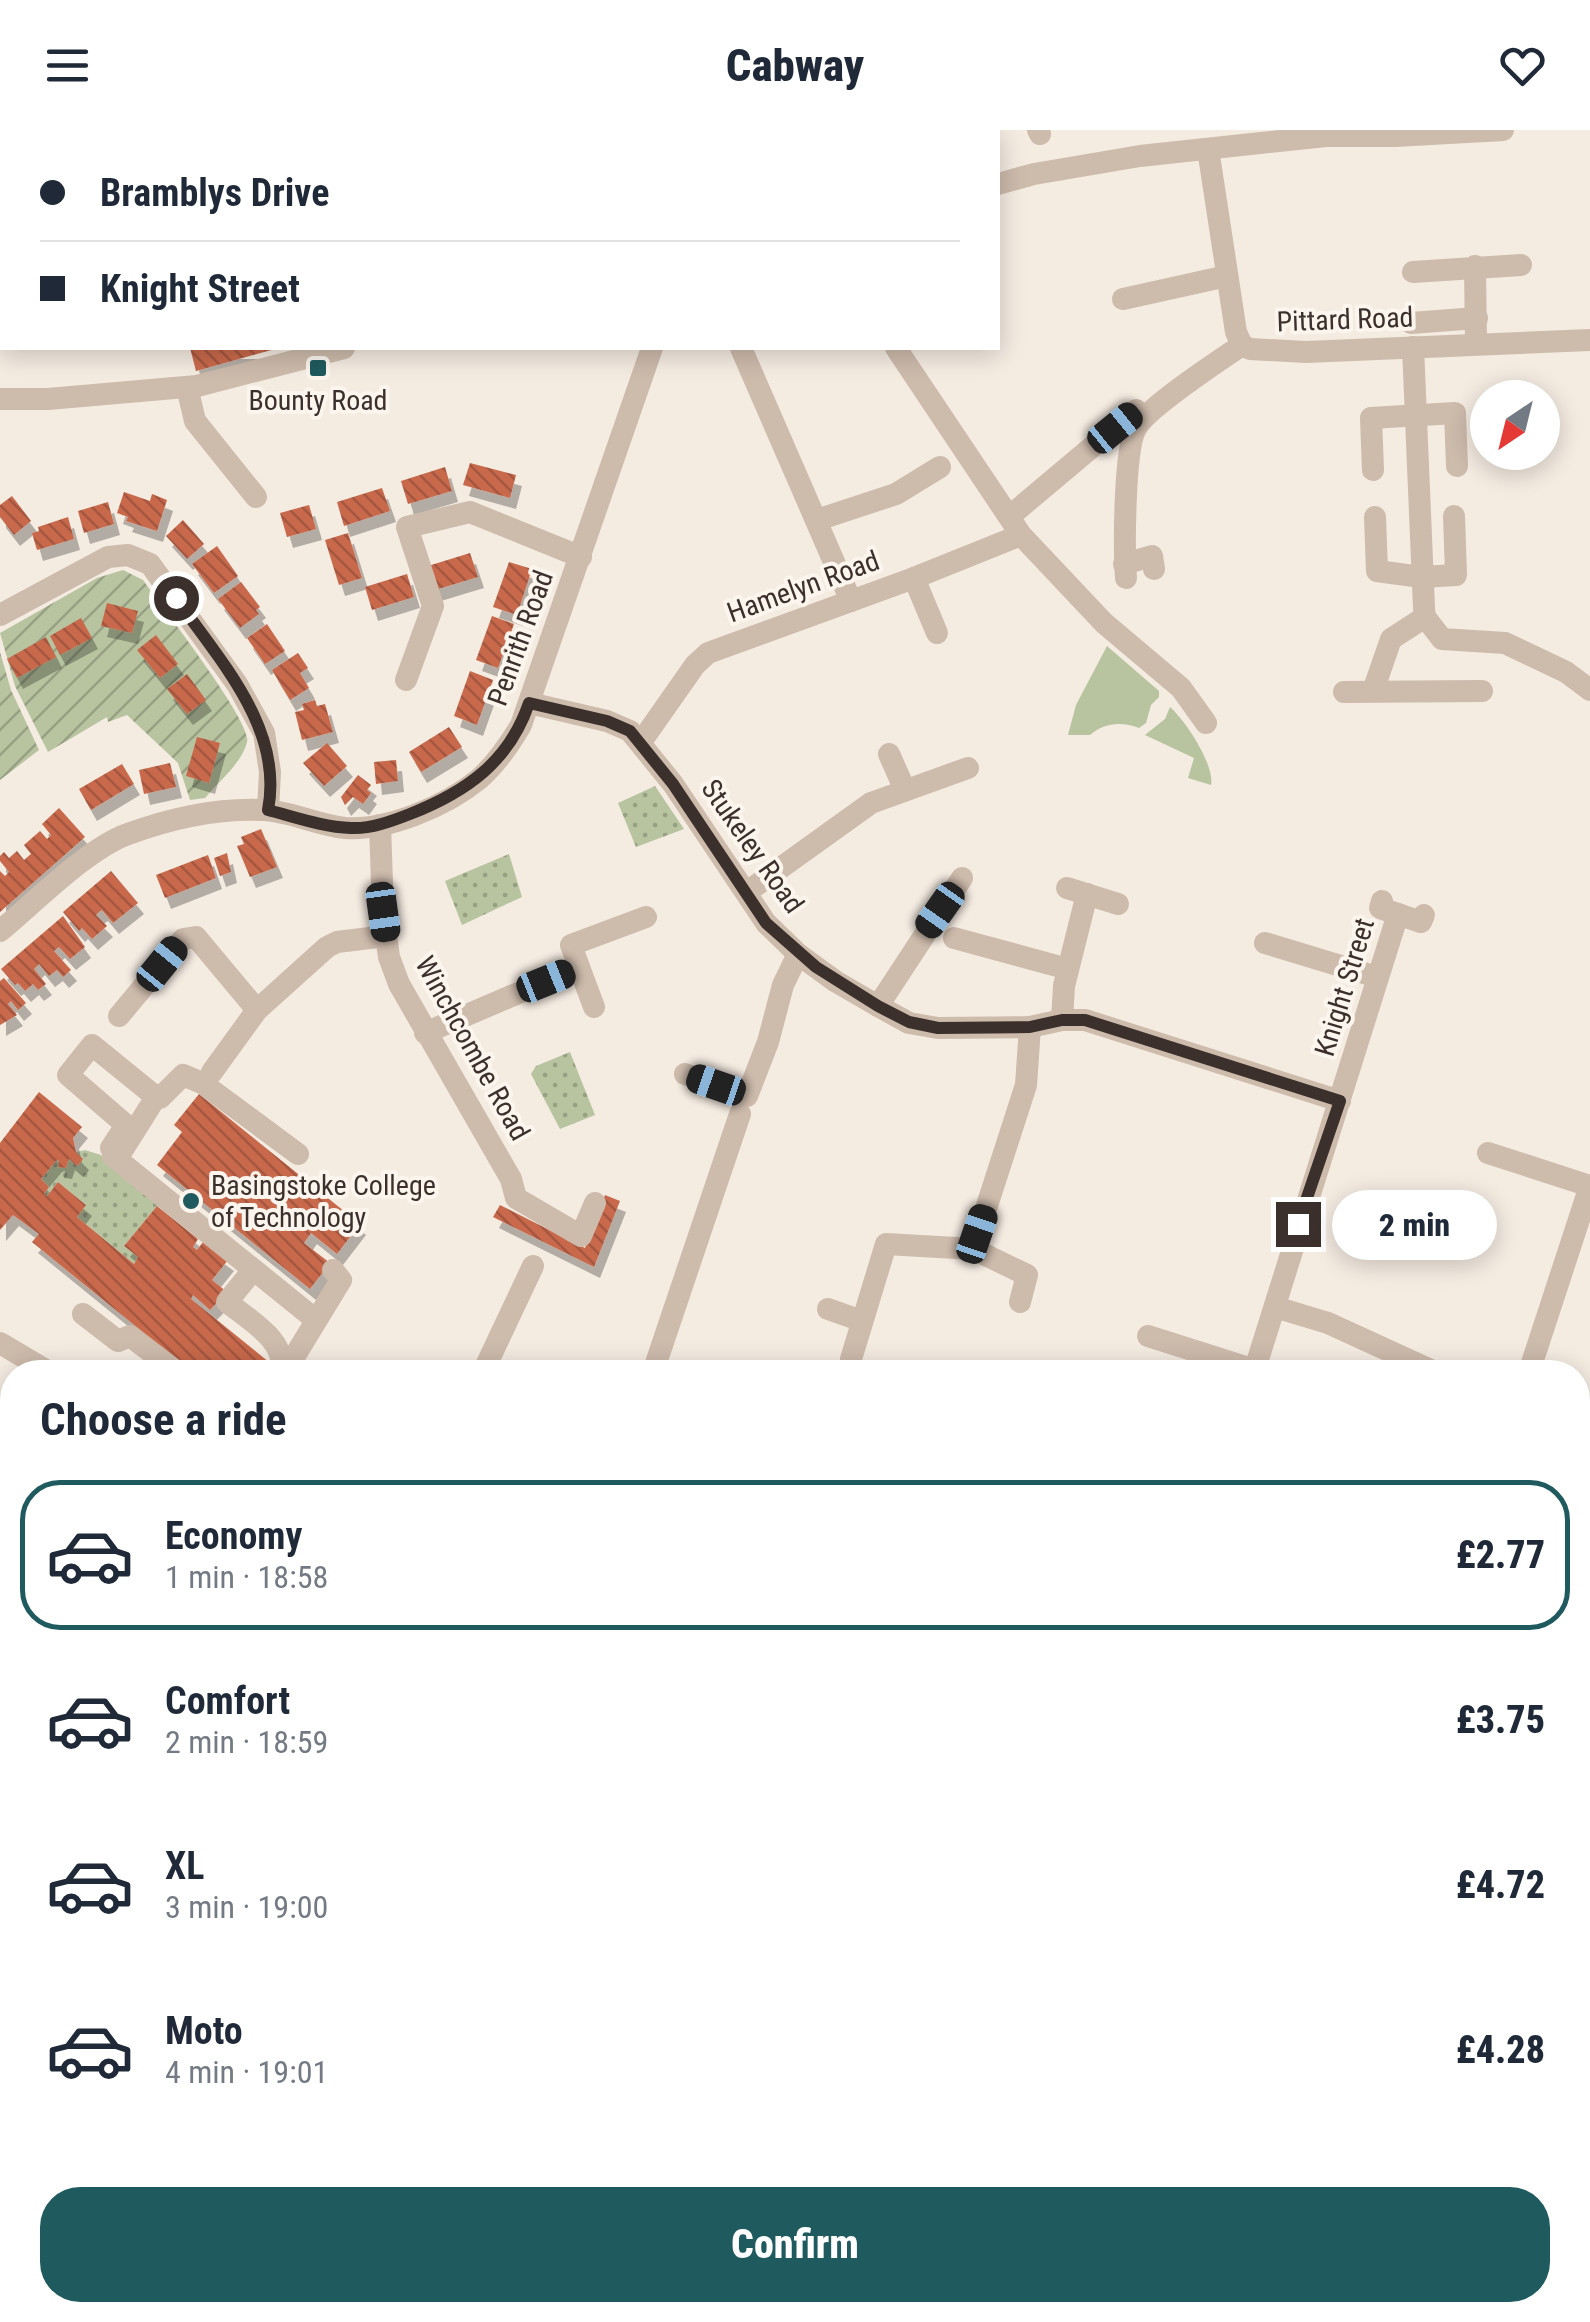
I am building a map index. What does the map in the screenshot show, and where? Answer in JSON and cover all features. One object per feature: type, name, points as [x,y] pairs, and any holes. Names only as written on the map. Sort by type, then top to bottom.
[{"type":"street","points":[[1000,184],[1113,160],[1325,133],[1503,130]]},
{"type":"street","name":"Pittard Road","points":[[1208,149],[1236,332],[1242,345],[1267,352],[1412,335],[1476,344],[1590,340]]},
{"type":"street","points":[[1413,272],[1522,265]]},
{"type":"street","points":[[1475,266],[1476,344]]},
{"type":"street","points":[[1124,299],[1227,276]]},
{"type":"street","points":[[1477,318],[1412,335],[1420,577],[1425,618],[1442,639],[1506,643],[1566,672],[1590,690]]},
{"type":"street","points":[[1154,569],[1152,556],[1125,571],[1130,457],[1136,428],[1242,345]]},
{"type":"street","points":[[0,399],[48,399],[187,387],[336,350]]},
{"type":"street","name":"Penrith Road","points":[[0,930],[95,852],[124,835],[183,818],[240,810],[268,810],[340,828],[380,824],[433,805],[477,780],[522,725],[580,557],[644,350]]},
{"type":"street","points":[[742,350],[851,601]]},
{"type":"street","points":[[897,350],[1016,526],[1115,632],[1181,688],[1206,723]]},
{"type":"street","points":[[187,387],[195,421],[256,498]]},
{"type":"street","name":"Hamelyn Road","points":[[641,742],[695,665],[708,653],[914,578],[1016,526],[1136,410]]},
{"type":"street","points":[[1373,470],[1372,418],[1455,413],[1457,466]]},
{"type":"street","points":[[817,520],[896,494],[940,466]]},
{"type":"street","points":[[406,680],[433,606],[408,527],[470,512],[580,557]]},
{"type":"street","points":[[1375,518],[1377,572],[1420,577],[1456,575],[1454,516]]},
{"type":"street","points":[[1,612],[108,556],[128,555],[150,564],[236,684],[264,733],[270,772],[268,810]]},
{"type":"street","points":[[914,578],[937,632]]},
{"type":"street","points":[[1372,691],[1390,639],[1425,618]]},
{"type":"street","points":[[1344,692],[1482,691]]},
{"type":"street","name":"Stukeley Road","points":[[529,703],[607,721],[630,731],[766,923],[798,954],[878,1006],[918,1025],[1030,1027],[1085,1020],[1340,1101]]},
{"type":"street","points":[[890,754],[905,790]]},
{"type":"street","points":[[747,892],[840,824],[882,799],[968,768]]},
{"type":"street","name":"Winchcombe Road","points":[[380,824],[386,936],[398,984],[512,1179],[516,1198],[580,1236],[595,1204]]},
{"type":"street","points":[[878,1006],[962,878]]},
{"type":"street","points":[[1062,1020],[1077,891],[1118,904]]},
{"type":"street","name":"Knight Street","points":[[1258,1360],[1377,977],[1390,908],[1421,922],[1424,915]]},
{"type":"street","points":[[594,1007],[571,945],[646,917]]},
{"type":"street","points":[[212,1072],[257,1010],[327,947],[348,940],[386,936]]},
{"type":"street","points":[[120,1016],[183,938],[196,937],[257,1010]]},
{"type":"street","points":[[954,938],[1068,969]]},
{"type":"street","points":[[1265,943],[1377,977]]},
{"type":"street","points":[[657,1360],[768,1042],[783,985],[798,954]]},
{"type":"street","points":[[426,1033],[579,968]]},
{"type":"street","points":[[973,1249],[1026,1085],[1030,1027]]},
{"type":"street","points":[[298,1154],[202,1084],[183,1075],[160,1098],[156,1097],[92,1046],[68,1075],[126,1125],[111,1148],[113,1156],[316,1320]]},
{"type":"street","points":[[685,1074],[744,1105]]},
{"type":"street","points":[[113,1156],[122,1151],[156,1097]]},
{"type":"street","points":[[1488,1153],[1590,1186],[1533,1360]]},
{"type":"street","points":[[851,1359],[886,1244],[973,1249],[1028,1275],[1020,1302]]},
{"type":"street","points":[[489,1360],[533,1266]]},
{"type":"street","points":[[253,1270],[228,1302],[278,1345],[282,1360]]},
{"type":"street","points":[[291,1360],[341,1280],[333,1270]]},
{"type":"street","points":[[1275,1306],[1328,1323],[1409,1360]]},
{"type":"street","points":[[828,1308],[862,1321]]},
{"type":"street","points":[[83,1314],[118,1341],[130,1336],[161,1360]]},
{"type":"street","points":[[1148,1336],[1221,1360]]},
{"type":"street","points":[[0,1342],[29,1360]]},
{"type":"green space","points":[[123,570],[143,580],[221,688],[245,731],[247,742],[240,757],[205,798],[190,800],[178,763],[127,715],[108,722],[107,717],[48,752],[15,686],[0,633],[97,578]]},
{"type":"green space","points":[[1107,646],[1159,691],[1159,697],[1151,705],[1146,723],[1139,728],[1113,724],[1090,735],[1068,735],[1076,705]]},
{"type":"green space","points":[[0,652],[11,690],[39,750],[0,780]]},
{"type":"green space","points":[[1170,707],[1204,755],[1211,785],[1188,778],[1194,758],[1145,735],[1165,719]]},
{"type":"green space","points":[[655,786],[684,829],[636,847],[618,803]]},
{"type":"green space","points":[[509,854],[522,897],[462,925],[445,881]]},
{"type":"green space","points":[[570,1052],[595,1115],[560,1129],[531,1074],[536,1066]]},
{"type":"green space","points":[[85,1150],[101,1155],[156,1202],[157,1206],[124,1246],[138,1257],[134,1264],[77,1217],[85,1204],[58,1182],[47,1196],[44,1194],[49,1187],[41,1179],[56,1161],[59,1160],[59,1167],[65,1167],[69,1159],[77,1166],[83,1159],[76,1152]]},
{"type":"building","points":[[191,350],[271,350],[196,371]]},
{"type":"building","points":[[470,463],[516,475],[510,498],[463,485]]},
{"type":"building","points":[[445,467],[452,491],[408,504],[401,481]]},
{"type":"building","points":[[382,488],[390,511],[344,526],[337,502]]},
{"type":"building","points":[[124,492],[150,501],[152,494],[167,500],[157,531],[126,521],[128,517],[117,513]]},
{"type":"building","points":[[12,496],[31,521],[14,535],[0,517],[0,505]]},
{"type":"building","points":[[108,502],[114,524],[84,533],[78,511]]},
{"type":"building","points":[[309,505],[316,529],[287,537],[280,513]]},
{"type":"building","points":[[68,517],[74,539],[37,550],[32,533],[39,531],[38,527]]},
{"type":"building","points":[[183,520],[204,544],[187,559],[166,536]]},
{"type":"building","points":[[348,533],[362,578],[339,585],[325,540]]},
{"type":"building","points":[[217,546],[238,576],[214,593],[192,564]]},
{"type":"building","points":[[470,553],[478,577],[435,590],[428,566]]},
{"type":"building","points":[[509,562],[532,569],[517,615],[493,607]]},
{"type":"building","points":[[407,574],[414,597],[372,610],[365,587]]},
{"type":"building","points":[[241,582],[260,607],[256,610],[259,614],[240,628],[218,599]]},
{"type":"building","points":[[107,603],[138,611],[132,633],[101,626]]},
{"type":"building","points":[[492,616],[514,624],[498,668],[476,660]]},
{"type":"building","points":[[81,618],[92,638],[60,655],[50,636]]},
{"type":"building","points":[[267,624],[285,651],[265,664],[247,638]]},
{"type":"building","points":[[156,635],[178,664],[160,678],[137,650]]},
{"type":"building","points":[[46,637],[56,657],[17,678],[7,659]]},
{"type":"building","points":[[298,653],[308,668],[300,673],[309,688],[290,700],[272,670]]},
{"type":"building","points":[[470,671],[493,680],[477,725],[454,716]]},
{"type":"building","points":[[187,674],[206,700],[187,714],[167,689]]},
{"type":"building","points":[[315,700],[317,706],[325,704],[333,732],[302,740],[295,712],[304,710],[302,704]]},
{"type":"building","points":[[449,727],[462,747],[421,772],[409,752]]},
{"type":"building","points":[[197,737],[220,743],[209,783],[186,776]]},
{"type":"building","points":[[327,743],[347,766],[324,786],[303,763]]},
{"type":"building","points":[[396,760],[398,781],[376,784],[374,762]]},
{"type":"building","points":[[170,763],[176,787],[144,794],[139,770]]},
{"type":"building","points":[[122,764],[134,784],[91,810],[79,789]]},
{"type":"building","points":[[358,775],[371,785],[367,790],[371,793],[363,804],[353,797],[345,805],[341,797]]},
{"type":"building","points":[[59,808],[85,837],[0,912],[0,871],[5,876],[9,872],[0,856],[4,852],[9,858],[17,851],[24,860],[31,854],[24,845],[40,831],[47,839],[51,835],[42,824]]},
{"type":"building","points":[[261,829],[277,867],[250,877],[237,846],[244,844],[241,837]]},
{"type":"building","points":[[227,853],[231,872],[220,876],[214,858]]},
{"type":"building","points":[[208,855],[216,878],[165,898],[156,875]]},
{"type":"building","points":[[111,871],[138,903],[113,923],[102,910],[99,912],[96,915],[107,926],[92,939],[82,928],[79,931],[63,912]]},
{"type":"building","points":[[63,916],[85,947],[70,959],[59,947],[54,951],[71,970],[63,977],[57,970],[49,976],[39,964],[34,969],[46,984],[38,990],[33,984],[25,991],[1,969]]},
{"type":"building","points":[[4,978],[26,1003],[18,1010],[11,1001],[8,1004],[17,1015],[0,1025],[0,981]]},
{"type":"building","points":[[39,1092],[82,1127],[73,1138],[76,1152],[83,1159],[77,1166],[69,1159],[66,1168],[58,1167],[59,1160],[56,1161],[41,1179],[49,1187],[44,1194],[47,1196],[58,1182],[86,1205],[77,1217],[134,1264],[138,1257],[124,1246],[157,1206],[198,1239],[193,1247],[197,1250],[203,1242],[228,1260],[212,1280],[227,1292],[210,1310],[193,1295],[191,1299],[266,1360],[177,1360],[32,1242],[39,1234],[13,1215],[0,1230],[0,1143]]},
{"type":"building","points":[[199,1094],[360,1224],[337,1254],[311,1233],[304,1243],[330,1263],[310,1289],[157,1165],[182,1132],[174,1125]]},
{"type":"building","points":[[605,1195],[620,1201],[594,1267],[493,1217],[500,1205],[585,1248]]},
{"type":"place","name":"Bounty Road","points":[[318,368]]},
{"type":"place","name":"Basingstoke College of Technology","points":[[191,1201]]},
{"type":"route","points":[[176,598],[236,684],[264,733],[270,772],[268,810],[340,828],[356,828],[398,819],[433,805],[457,794],[494,764],[522,725],[529,703],[618,725],[641,742],[673,784],[766,923],[798,954],[835,981],[909,1022],[938,1028],[1030,1027],[1085,1020],[1340,1101],[1298,1224]]}]
